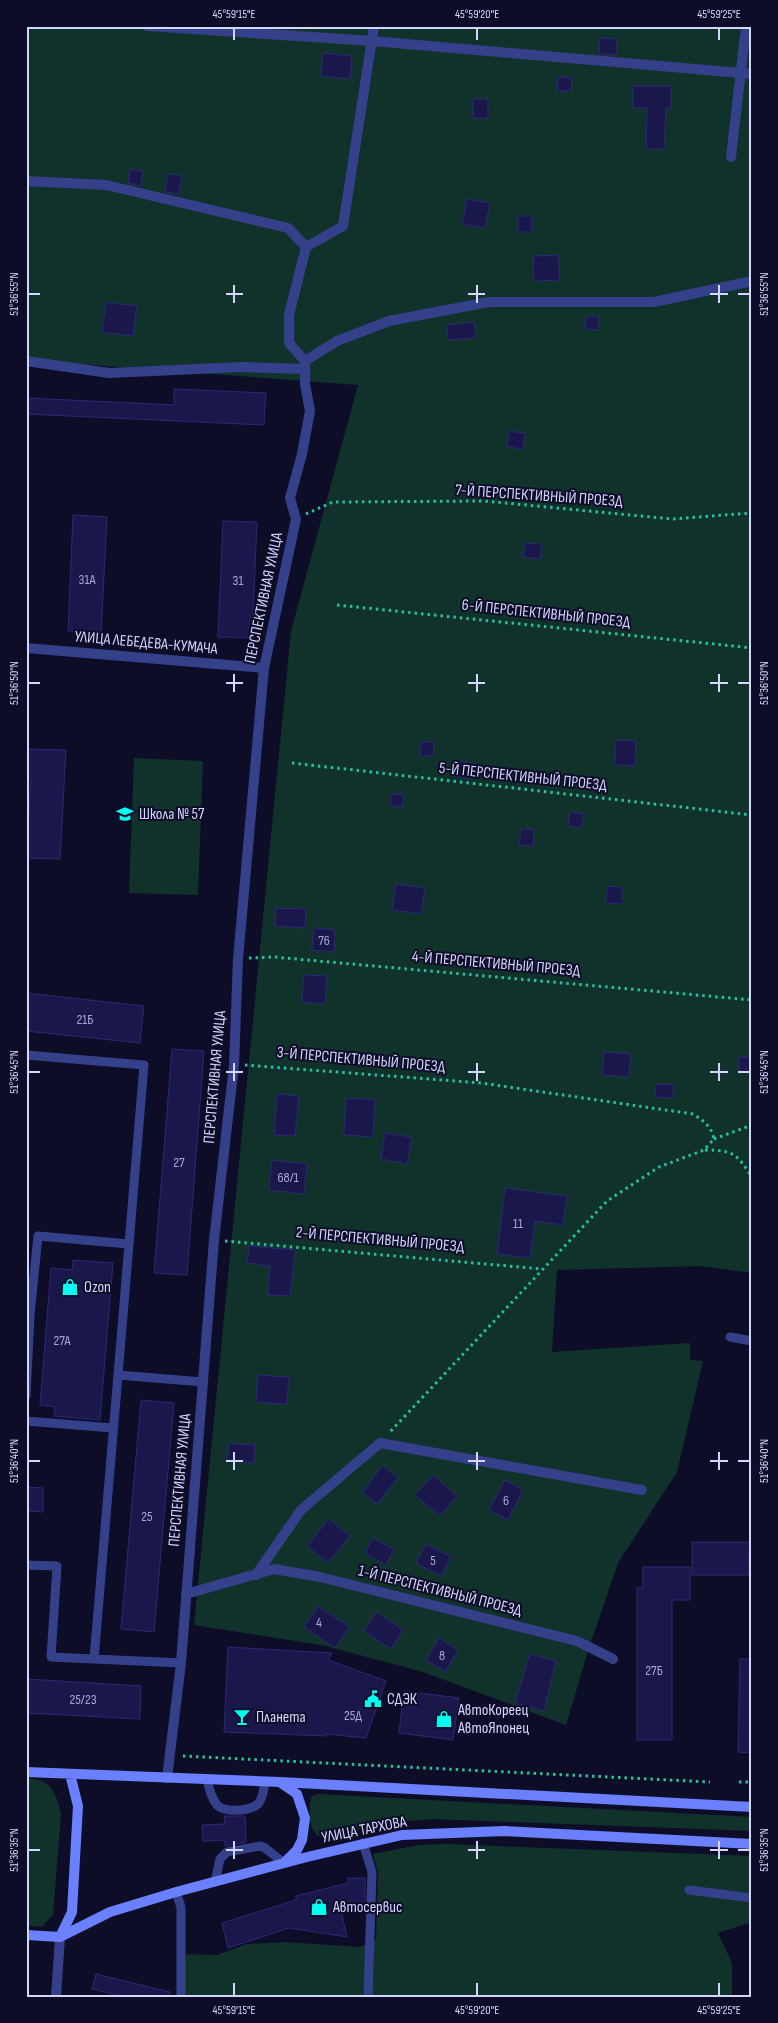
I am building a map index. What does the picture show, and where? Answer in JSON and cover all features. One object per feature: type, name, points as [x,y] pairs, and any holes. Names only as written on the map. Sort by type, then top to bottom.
[{"type":"main road","name":"УЛИЦА ТАРХОВА","points":[[26,1772],[280,1782],[752,1807]]},
{"type":"main road","points":[[60,1937],[72,1912],[73,1902],[78,1806],[70,1774]]},
{"type":"main road","points":[[280,1782],[297,1794],[305,1818],[302,1840],[297,1850],[284,1863]]},
{"type":"main road","name":"УЛИЦА ТАРХОВА","points":[[26,1935],[60,1937],[110,1912],[176,1892],[363,1843],[402,1835],[504,1832],[752,1844]]},
{"type":"street","points":[[148,26],[372,41],[752,74]]},
{"type":"street","points":[[305,365],[289,343],[289,315],[306,247],[343,226],[374,26]]},
{"type":"street","points":[[731,157],[746,26]]},
{"type":"street","points":[[26,180],[106,186],[288,228],[306,247]]},
{"type":"street","points":[[26,361],[109,373],[305,365],[337,341],[389,321],[489,302],[654,302],[752,281]]},
{"type":"street","name":"ПЕРСПЕКТИВНАЯ УЛИЦА","points":[[168,1778],[186,1594],[214,1240],[234,1065],[238,959],[264,668],[296,518],[290,498],[302,454],[310,411],[305,384],[305,365]]},
{"type":"street","name":"УЛИЦА ЛЕБЕДЕВА-КУМАЧА","points":[[26,648],[264,668]]},
{"type":"street","points":[[256,1575],[301,1510],[380,1443],[642,1490]]},
{"type":"street","name":"1-Й ПЕРСПЕКТИВНЫЙ ПРОЕЗД","points":[[186,1594],[274,1569],[320,1577],[577,1641],[613,1659]]},
{"type":"street","points":[[56,1997],[60,1937]]},
{"type":"lane","points":[[26,1055],[144,1065],[94,1659]]},
{"type":"lane","points":[[26,1396],[30,1315],[38,1236],[129,1244]]},
{"type":"lane","points":[[730,1337],[752,1341]]},
{"type":"lane","points":[[118,1375],[203,1382]]},
{"type":"lane","points":[[26,1421],[113,1428]]},
{"type":"lane","points":[[26,1564],[57,1566],[51,1657],[180,1663]]},
{"type":"lane","points":[[206,1779],[211,1796],[218,1806],[226,1809],[250,1809],[258,1804],[262,1798],[266,1782]]},
{"type":"lane","points":[[363,1843],[372,1872],[368,1997]]},
{"type":"lane","points":[[215,1882],[220,1859],[227,1852],[260,1846],[284,1863]]},
{"type":"lane","points":[[689,1890],[752,1898]]},
{"type":"lane","points":[[176,1892],[180,1907],[181,1997]]},
{"type":"path","name":"7-Й ПЕРСПЕКТИВНЫЙ ПРОЕЗД","points":[[296,518],[333,502],[484,501],[672,519],[752,513]]},
{"type":"path","name":"6-Й ПЕРСПЕКТИВНЫЙ ПРОЕЗД","points":[[338,604],[752,648]]},
{"type":"path","name":"5-Й ПЕРСПЕКТИВНЫЙ ПРОЕЗД","points":[[292,763],[752,815]]},
{"type":"path","name":"4-Й ПЕРСПЕКТИВНЫЙ ПРОЕЗД","points":[[238,959],[274,957],[752,1000]]},
{"type":"path","name":"3-Й ПЕРСПЕКТИВНЫЙ ПРОЕЗД","points":[[234,1065],[266,1065],[481,1083],[693,1114],[704,1120],[712,1130],[714,1139]]},
{"type":"path","points":[[704,1150],[714,1139],[752,1124]]},
{"type":"path","points":[[380,1443],[607,1201],[660,1167],[704,1150],[724,1150],[736,1155],[752,1177]]},
{"type":"path","name":"2-Й ПЕРСПЕКТИВНЫЙ ПРОЕЗД","points":[[214,1240],[543,1269]]},
{"type":"path","points":[[170,1756],[710,1782]]},
{"type":"path","points":[[739,1782],[752,1782]]},
{"type":"green space","points":[[26,26],[752,26],[752,1273],[700,1266],[557,1270],[552,1352],[690,1343],[690,1360],[703,1361],[677,1472],[618,1563],[589,1648],[566,1725],[423,1672],[326,1646],[194,1625],[291,631],[358,385],[26,360]]},
{"type":"green space","points":[[134,758],[203,761],[198,895],[129,893]]},
{"type":"green space","points":[[26,1778],[41,1781],[51,1788],[57,1799],[61,1814],[53,1915],[42,1927],[26,1925]]},
{"type":"green space","points":[[318,1794],[752,1817],[752,1831],[433,1819],[380,1825],[326,1838],[317,1835],[311,1825],[310,1806],[312,1796]]},
{"type":"green space","points":[[447,1844],[752,1856],[752,1922],[718,1933],[732,1963],[732,1997],[178,1997],[177,1954],[217,1955],[247,1944],[285,1942],[360,1947],[376,1939],[378,1873],[373,1854],[419,1845]]},
{"type":"building","points":[[600,38],[617,39],[616,55],[599,54]]},
{"type":"building","points":[[323,53],[352,56],[350,79],[321,76]]},
{"type":"building","points":[[558,77],[572,78],[571,91],[557,91]]},
{"type":"building","points":[[633,86],[671,86],[671,108],[666,108],[664,149],[646,149],[647,108],[633,108]]},
{"type":"building","points":[[473,99],[488,99],[488,118],[473,118]]},
{"type":"building","points":[[130,169],[143,171],[141,186],[128,183]]},
{"type":"building","points":[[168,174],[182,176],[179,194],[165,192]]},
{"type":"building","points":[[467,199],[490,203],[485,228],[462,224]]},
{"type":"building","points":[[518,216],[532,216],[532,232],[518,232]]},
{"type":"building","points":[[558,255],[560,280],[534,281],[533,256]]},
{"type":"building","points":[[106,302],[137,306],[133,336],[102,332]]},
{"type":"building","points":[[586,316],[599,317],[598,330],[585,329]]},
{"type":"building","points":[[474,322],[476,338],[448,340],[447,325]]},
{"type":"building","points":[[174,389],[266,393],[264,425],[26,414],[26,398],[174,405]]},
{"type":"building","points":[[509,431],[525,433],[523,449],[507,447]]},
{"type":"building","points":[[73,515],[107,517],[101,633],[68,631]]},
{"type":"building","points":[[223,521],[257,522],[252,638],[218,637]]},
{"type":"building","points":[[525,543],[542,544],[540,559],[523,557]]},
{"type":"building","points":[[616,740],[636,741],[635,766],[615,765]]},
{"type":"building","points":[[421,741],[434,742],[433,756],[420,756]]},
{"type":"building","points":[[26,749],[66,750],[60,859],[26,858],[26,827],[28,827],[31,780],[26,779]]},
{"type":"building","points":[[456,761],[473,763],[471,779],[454,776]]},
{"type":"building","points":[[391,794],[403,794],[403,807],[390,806]]},
{"type":"building","points":[[570,812],[584,814],[581,828],[568,826]]},
{"type":"building","points":[[521,829],[534,830],[533,846],[519,845]]},
{"type":"building","points":[[396,884],[425,888],[421,914],[392,910]]},
{"type":"building","points":[[607,886],[622,887],[622,904],[606,903]]},
{"type":"building","points":[[276,908],[306,909],[305,928],[275,926]]},
{"type":"building","points":[[314,928],[335,930],[334,952],[312,950]]},
{"type":"building","points":[[304,975],[327,976],[325,1004],[302,1002]]},
{"type":"building","points":[[26,993],[144,1006],[140,1043],[26,1031]]},
{"type":"building","points":[[172,1049],[204,1051],[187,1275],[154,1273]]},
{"type":"building","points":[[604,1052],[631,1054],[629,1077],[602,1075]]},
{"type":"building","points":[[739,1057],[752,1057],[752,1073],[739,1072]]},
{"type":"building","points":[[656,1084],[673,1085],[673,1098],[655,1097]]},
{"type":"building","points":[[277,1094],[299,1096],[295,1136],[274,1135]]},
{"type":"building","points":[[346,1098],[375,1100],[373,1137],[344,1135]]},
{"type":"building","points":[[385,1133],[412,1137],[407,1164],[381,1159]]},
{"type":"building","points":[[272,1160],[307,1164],[304,1194],[269,1190]]},
{"type":"building","points":[[505,1188],[567,1196],[563,1225],[535,1221],[530,1258],[497,1254]]},
{"type":"building","points":[[249,1246],[295,1250],[290,1296],[268,1295],[270,1266],[247,1263]]},
{"type":"building","points":[[73,1260],[113,1263],[100,1420],[54,1416],[55,1407],[40,1405],[51,1268],[72,1270]]},
{"type":"building","points":[[258,1375],[289,1377],[287,1404],[256,1402]]},
{"type":"building","points":[[141,1400],[174,1403],[154,1632],[121,1629]]},
{"type":"building","points":[[229,1443],[255,1445],[254,1463],[227,1460]]},
{"type":"building","points":[[383,1465],[398,1478],[377,1504],[362,1492]]},
{"type":"building","points":[[433,1475],[457,1496],[440,1516],[415,1495]]},
{"type":"building","points":[[505,1480],[523,1490],[508,1520],[489,1510]]},
{"type":"building","points":[[27,1487],[43,1488],[43,1512],[27,1511]]},
{"type":"building","points":[[329,1519],[350,1536],[328,1563],[307,1546]]},
{"type":"building","points":[[373,1538],[394,1549],[386,1565],[365,1553]]},
{"type":"building","points":[[692,1542],[752,1542],[752,1554],[749,1554],[749,1575],[692,1575]]},
{"type":"building","points":[[426,1544],[451,1557],[441,1576],[416,1563]]},
{"type":"building","points":[[643,1567],[690,1567],[690,1600],[672,1600],[672,1740],[637,1740],[637,1588],[643,1588]]},
{"type":"building","points":[[318,1606],[350,1627],[335,1648],[304,1627]]},
{"type":"building","points":[[377,1612],[403,1630],[391,1649],[364,1631]]},
{"type":"building","points":[[439,1638],[458,1650],[445,1672],[426,1660]]},
{"type":"building","points":[[228,1647],[332,1653],[328,1660],[386,1681],[366,1738],[326,1734],[326,1736],[224,1732]]},
{"type":"building","points":[[530,1654],[556,1661],[544,1711],[515,1703]]},
{"type":"building","points":[[740,1659],[752,1659],[752,1753],[738,1752]]},
{"type":"building","points":[[26,1679],[141,1686],[140,1719],[26,1713]]},
{"type":"building","points":[[404,1691],[459,1698],[453,1740],[399,1733]]},
{"type":"building","points":[[224,1816],[245,1816],[246,1842],[225,1846],[225,1840],[203,1841],[202,1825],[225,1824]]},
{"type":"building","points":[[348,1878],[365,1878],[365,1907],[340,1907],[347,1937],[289,1928],[228,1948],[222,1923],[296,1900],[296,1896],[348,1883]]},
{"type":"building","points":[[96,1974],[170,1992],[169,1997],[125,1997],[92,1989]]},
{"type":"place","name":"Школа № 57","points":[[125,814]]},
{"type":"place","name":"Ozon","points":[[70,1287]]},
{"type":"place","name":"СДЭК","points":[[373,1699]]},
{"type":"place","name":"Планета","points":[[242,1717]]},
{"type":"place","name":"АвтоКореец АвтоЯпонец","points":[[444,1719]]},
{"type":"place","name":"Автосервис","points":[[319,1907]]}]
